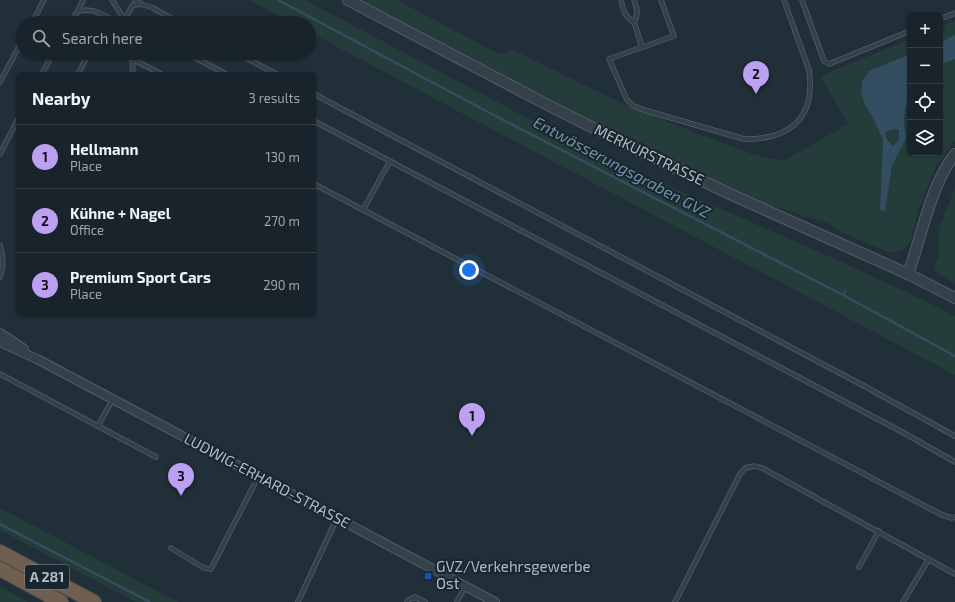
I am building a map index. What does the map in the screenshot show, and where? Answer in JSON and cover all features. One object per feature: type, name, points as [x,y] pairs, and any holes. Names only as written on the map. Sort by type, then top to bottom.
[{"type":"highway","name":"A 281","points":[[0,552],[94,602]]},
{"type":"highway","name":"A 281","points":[[0,569],[61,602]]},
{"type":"street","name":"MERKURSTRASSE","points":[[348,0],[633,148],[730,194],[908,274],[955,298]]},
{"type":"street","points":[[908,274],[936,188],[944,171],[955,154]]},
{"type":"street","name":"LUDWIG-ERHARD-STRASSE","points":[[0,333],[39,360]]},
{"type":"street","name":"LUDWIG-ERHARD-STRASSE","points":[[0,342],[39,360],[495,602]]},
{"type":"lane","points":[[36,16],[44,0]]},
{"type":"lane","points":[[75,16],[83,0]]},
{"type":"lane","points":[[112,0],[122,16]]},
{"type":"lane","points":[[135,0],[167,16]]},
{"type":"lane","points":[[621,0],[626,15],[634,22],[642,46]]},
{"type":"lane","points":[[634,0],[638,17],[634,22]]},
{"type":"lane","points":[[661,0],[674,36],[642,46],[609,59],[627,100],[634,106],[744,139],[759,140],[780,134],[794,127],[801,118],[809,93],[809,70],[784,0]]},
{"type":"lane","points":[[802,0],[824,61],[829,64],[907,32]]},
{"type":"lane","points":[[128,16],[133,5],[141,4]]},
{"type":"lane","points":[[78,11],[88,9],[108,16]]},
{"type":"lane","points":[[943,18],[955,13]]},
{"type":"lane","points":[[0,82],[16,52]]},
{"type":"lane","points":[[43,72],[49,60]]},
{"type":"lane","points":[[79,72],[85,60]]},
{"type":"lane","points":[[132,60],[133,72]]},
{"type":"lane","points":[[134,60],[157,72]]},
{"type":"lane","points":[[199,60],[222,72]]},
{"type":"lane","points":[[250,60],[272,72]]},
{"type":"lane","points":[[316,95],[864,386],[955,436]]},
{"type":"lane","points":[[316,122],[955,462]]},
{"type":"lane","points":[[0,154],[16,123]]},
{"type":"lane","points":[[363,210],[390,161]]},
{"type":"lane","points":[[316,185],[942,515],[952,518],[955,517]]},
{"type":"lane","points":[[0,245],[4,259],[3,270],[0,277]]},
{"type":"lane","points":[[0,374],[156,457]]},
{"type":"lane","points":[[98,426],[113,399]]},
{"type":"lane","points":[[675,602],[740,474],[745,468],[755,466],[764,469],[879,531],[955,574]]},
{"type":"lane","points":[[171,548],[204,568],[210,569],[258,476]]},
{"type":"lane","points":[[298,602],[337,518]]},
{"type":"lane","points":[[859,567],[879,531]]},
{"type":"lane","points":[[904,602],[929,559]]},
{"type":"lane","points":[[457,602],[466,586]]},
{"type":"lane","points":[[407,602],[415,597],[426,602]]},
{"type":"green space","points":[[249,0],[305,0],[595,154],[831,257],[955,316],[955,375],[316,36],[316,16],[279,16]]},
{"type":"green space","points":[[359,0],[397,0],[501,55],[511,49],[613,99],[752,154],[783,161],[848,124],[820,76],[907,40],[907,55],[869,71],[861,94],[883,140],[880,210],[889,186],[892,166],[906,138],[904,125],[907,103],[907,156],[943,156],[943,64],[955,59],[955,141],[936,166],[919,209],[911,241],[903,250],[895,253],[888,252],[841,232],[830,224],[766,204],[649,150]]},
{"type":"green space","points":[[955,20],[955,35],[943,41],[943,26]]},
{"type":"green space","points":[[892,129],[899,129],[898,141],[893,146],[885,133]]},
{"type":"green space","points":[[955,187],[955,284],[933,270],[940,255],[938,245],[939,229]]},
{"type":"green space","points":[[0,508],[178,602],[136,602],[0,530]]},
{"type":"green space","points":[[0,587],[28,602],[0,602]]},
{"type":"water","points":[[955,35],[955,59],[943,64],[943,48],[943,41]]},
{"type":"water","points":[[907,55],[907,103],[904,125],[906,138],[892,166],[885,212],[880,210],[883,140],[861,94],[862,82],[869,71]],"holes":[[[892,129],[899,129],[898,141],[893,146],[887,139],[885,133]]]},
{"type":"waterway","name":"Entwässerungsgraben GVZ","points":[[278,0],[308,16]]},
{"type":"waterway","name":"Entwässerungsgraben GVZ","points":[[316,20],[486,111],[843,295],[955,356]]},
{"type":"waterway","name":"Entwässerungsgraben GVZ","points":[[843,295],[845,291]]},
{"type":"waterway","name":"Entwässerungsgraben GVZ","points":[[0,524],[150,602]]},
{"type":"place","name":"Kühne + Nagel","points":[[756,94]]},
{"type":"place","name":"Hellmann","points":[[472,436]]},
{"type":"place","name":"Premium Sport Cars","points":[[181,496]]},
{"type":"place","name":"GVZ/Verkehrsgewerbe Ost","points":[[428,576]]}]
